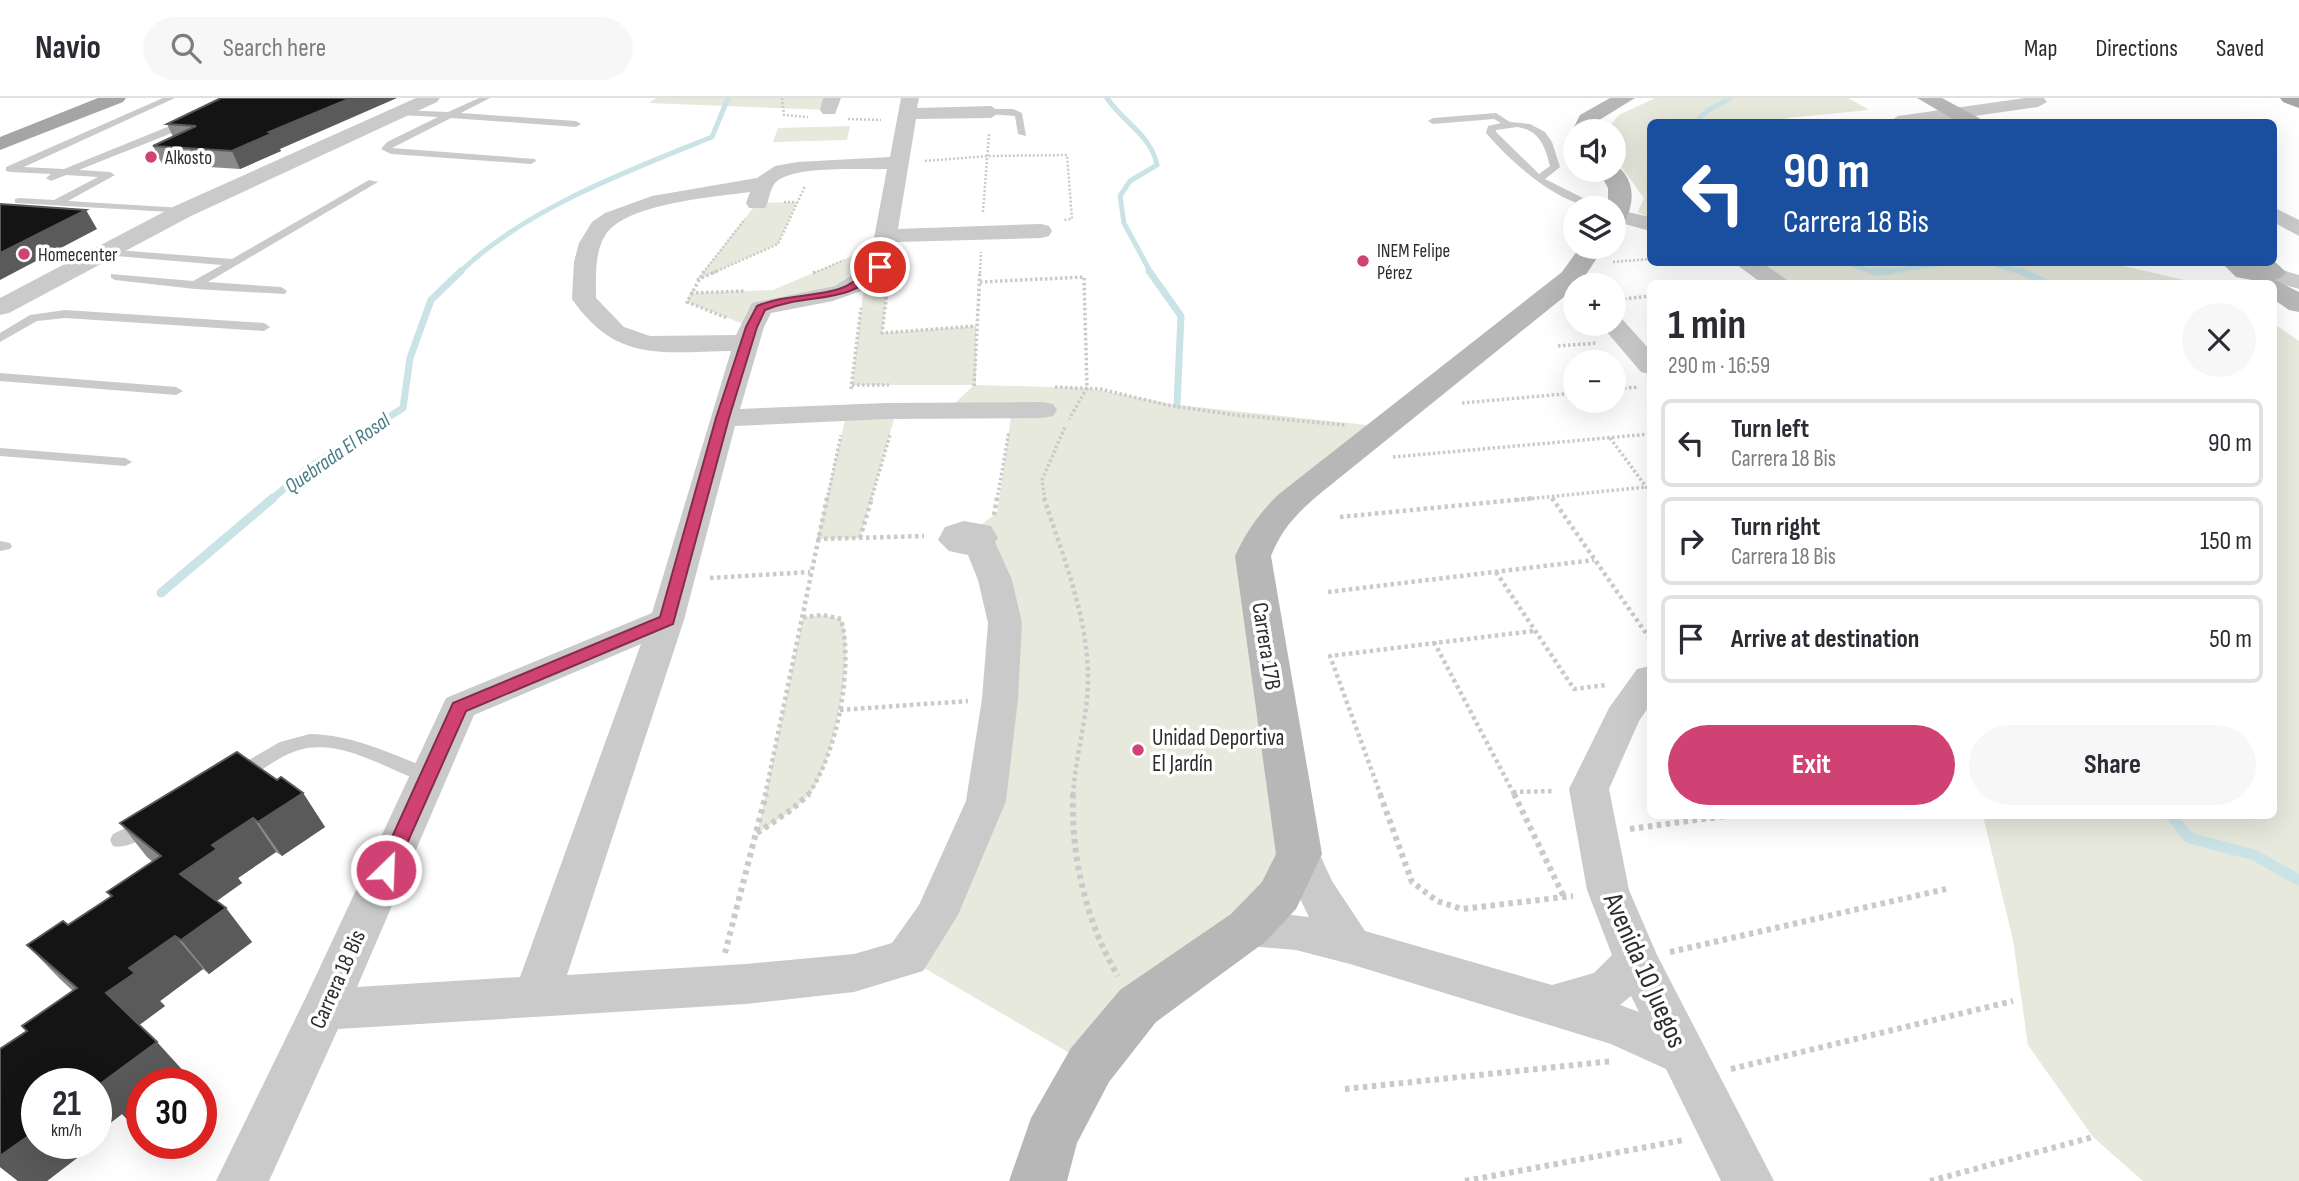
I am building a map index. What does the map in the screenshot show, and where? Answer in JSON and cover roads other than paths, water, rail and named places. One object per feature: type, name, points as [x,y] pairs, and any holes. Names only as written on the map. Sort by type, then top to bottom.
[{"type":"main road","points":[[1,141],[80,98]]},
{"type":"main road","points":[[1,141],[116,98]]},
{"type":"main road","points":[[2290,98],[2299,99]]},
{"type":"street","points":[[0,307],[183,212],[432,98]]},
{"type":"street","points":[[1587,119],[1625,98]]},
{"type":"street","points":[[1927,98],[1964,118],[2038,102],[2035,98]]},
{"type":"street","points":[[537,995],[667,620],[723,418],[749,335],[761,308],[777,302],[840,292],[855,286],[873,271],[884,240],[910,106],[991,112]]},
{"type":"street","points":[[749,335],[647,344],[615,332],[584,299],[584,271],[589,244],[601,225],[621,213],[685,196],[760,194],[775,173],[792,169],[900,163]]},
{"type":"street","points":[[2277,215],[2299,229]]},
{"type":"street","points":[[1626,218],[1647,223]]},
{"type":"street","points":[[884,240],[1041,231]]},
{"type":"street","points":[[1751,266],[1774,280]]},
{"type":"street","points":[[2259,274],[2299,282]]},
{"type":"street","points":[[2277,288],[2299,304]]},
{"type":"street","name":"Carrera 17B","points":[[1299,855],[1253,556],[1262,532],[1278,512],[1389,442],[1563,292]]},
{"type":"street","points":[[1623,336],[1647,363]]},
{"type":"street","points":[[723,418],[887,411],[1044,410]]},
{"type":"street","points":[[324,1009],[716,985],[855,973],[906,958],[936,915],[986,801],[1000,699],[1005,623],[995,580],[970,536]]},
{"type":"street","name":"Carrera 18 Bis","points":[[242,1181],[324,1009],[459,707],[667,620]]},
{"type":"street","name":"Avenida 10 Juegos","points":[[1647,682],[1622,717],[1589,789],[1608,890],[1636,960],[1748,1181]]},
{"type":"street","points":[[1038,1181],[1051,1137],[1090,1065],[1138,1006],[1248,928],[1279,895],[1299,855]]},
{"type":"street","points":[[1299,855],[1315,890],[1350,945]]},
{"type":"street","points":[[1248,928],[1296,932],[1350,945],[1621,1026],[1690,1066]]},
{"type":"street","points":[[1553,1005],[1609,989],[1636,960]]},
{"type":"lane","points":[[3,171],[171,98]]},
{"type":"lane","points":[[486,98],[448,115],[386,149],[531,161]]},
{"type":"lane","points":[[401,112],[576,124]]},
{"type":"lane","points":[[991,112],[1013,112],[1019,115],[1023,134]]},
{"type":"lane","points":[[1433,121],[1496,116],[1508,124]]},
{"type":"lane","points":[[51,178],[147,138],[159,136],[199,117]]},
{"type":"lane","points":[[1538,179],[1555,167],[1550,144],[1536,129],[1524,124],[1491,128],[1492,133],[1538,179],[1573,196]]},
{"type":"lane","points":[[3,171],[110,175],[56,203]]},
{"type":"lane","points":[[3,171],[98,182]]},
{"type":"lane","points":[[195,285],[373,181]]},
{"type":"lane","points":[[19,201],[183,212]]},
{"type":"lane","points":[[104,252],[232,262]]},
{"type":"lane","points":[[115,276],[281,291]]},
{"type":"lane","points":[[0,338],[34,318],[65,314],[264,327]]},
{"type":"lane","points":[[0,377],[176,391]]},
{"type":"lane","points":[[0,452],[125,462]]},
{"type":"lane","points":[[224,783],[293,745],[319,739],[340,741],[428,776]]},
{"type":"lane","points":[[120,840],[166,815]]},
{"type":"waterway","name":"Quebrada El Rosal","points":[[459,273],[485,250],[545,211],[612,178],[712,137],[728,98]]},
{"type":"waterway","points":[[1107,98],[1149,145],[1157,165],[1130,181],[1120,196],[1124,223],[1151,273]]},
{"type":"waterway","points":[[1698,119],[1730,98]]},
{"type":"waterway","points":[[1856,266],[1876,273]]},
{"type":"waterway","points":[[1878,273],[1923,266]]},
{"type":"waterway","points":[[2002,266],[2024,273]]},
{"type":"waterway","name":"Quebrada El Rosal","points":[[271,500],[308,468],[403,408],[410,358],[431,300],[461,271]]},
{"type":"waterway","points":[[1149,271],[1181,316],[1177,405]]},
{"type":"waterway","points":[[1871,271],[1890,271]]},
{"type":"waterway","points":[[2020,271],[2041,280]]},
{"type":"waterway","name":"Quebrada El Rosal","points":[[161,593],[273,498]]},
{"type":"waterway","points":[[2174,819],[2189,838],[2254,855],[2299,880]]},
{"type":"place","name":"Alkosto","points":[[151,157]]},
{"type":"place","name":"Homecenter","points":[[24,254]]},
{"type":"place","name":"INEM Felipe Pérez","points":[[1363,261]]},
{"type":"place","name":"Unidad Deportiva El Jardín","points":[[1138,750]]}]
